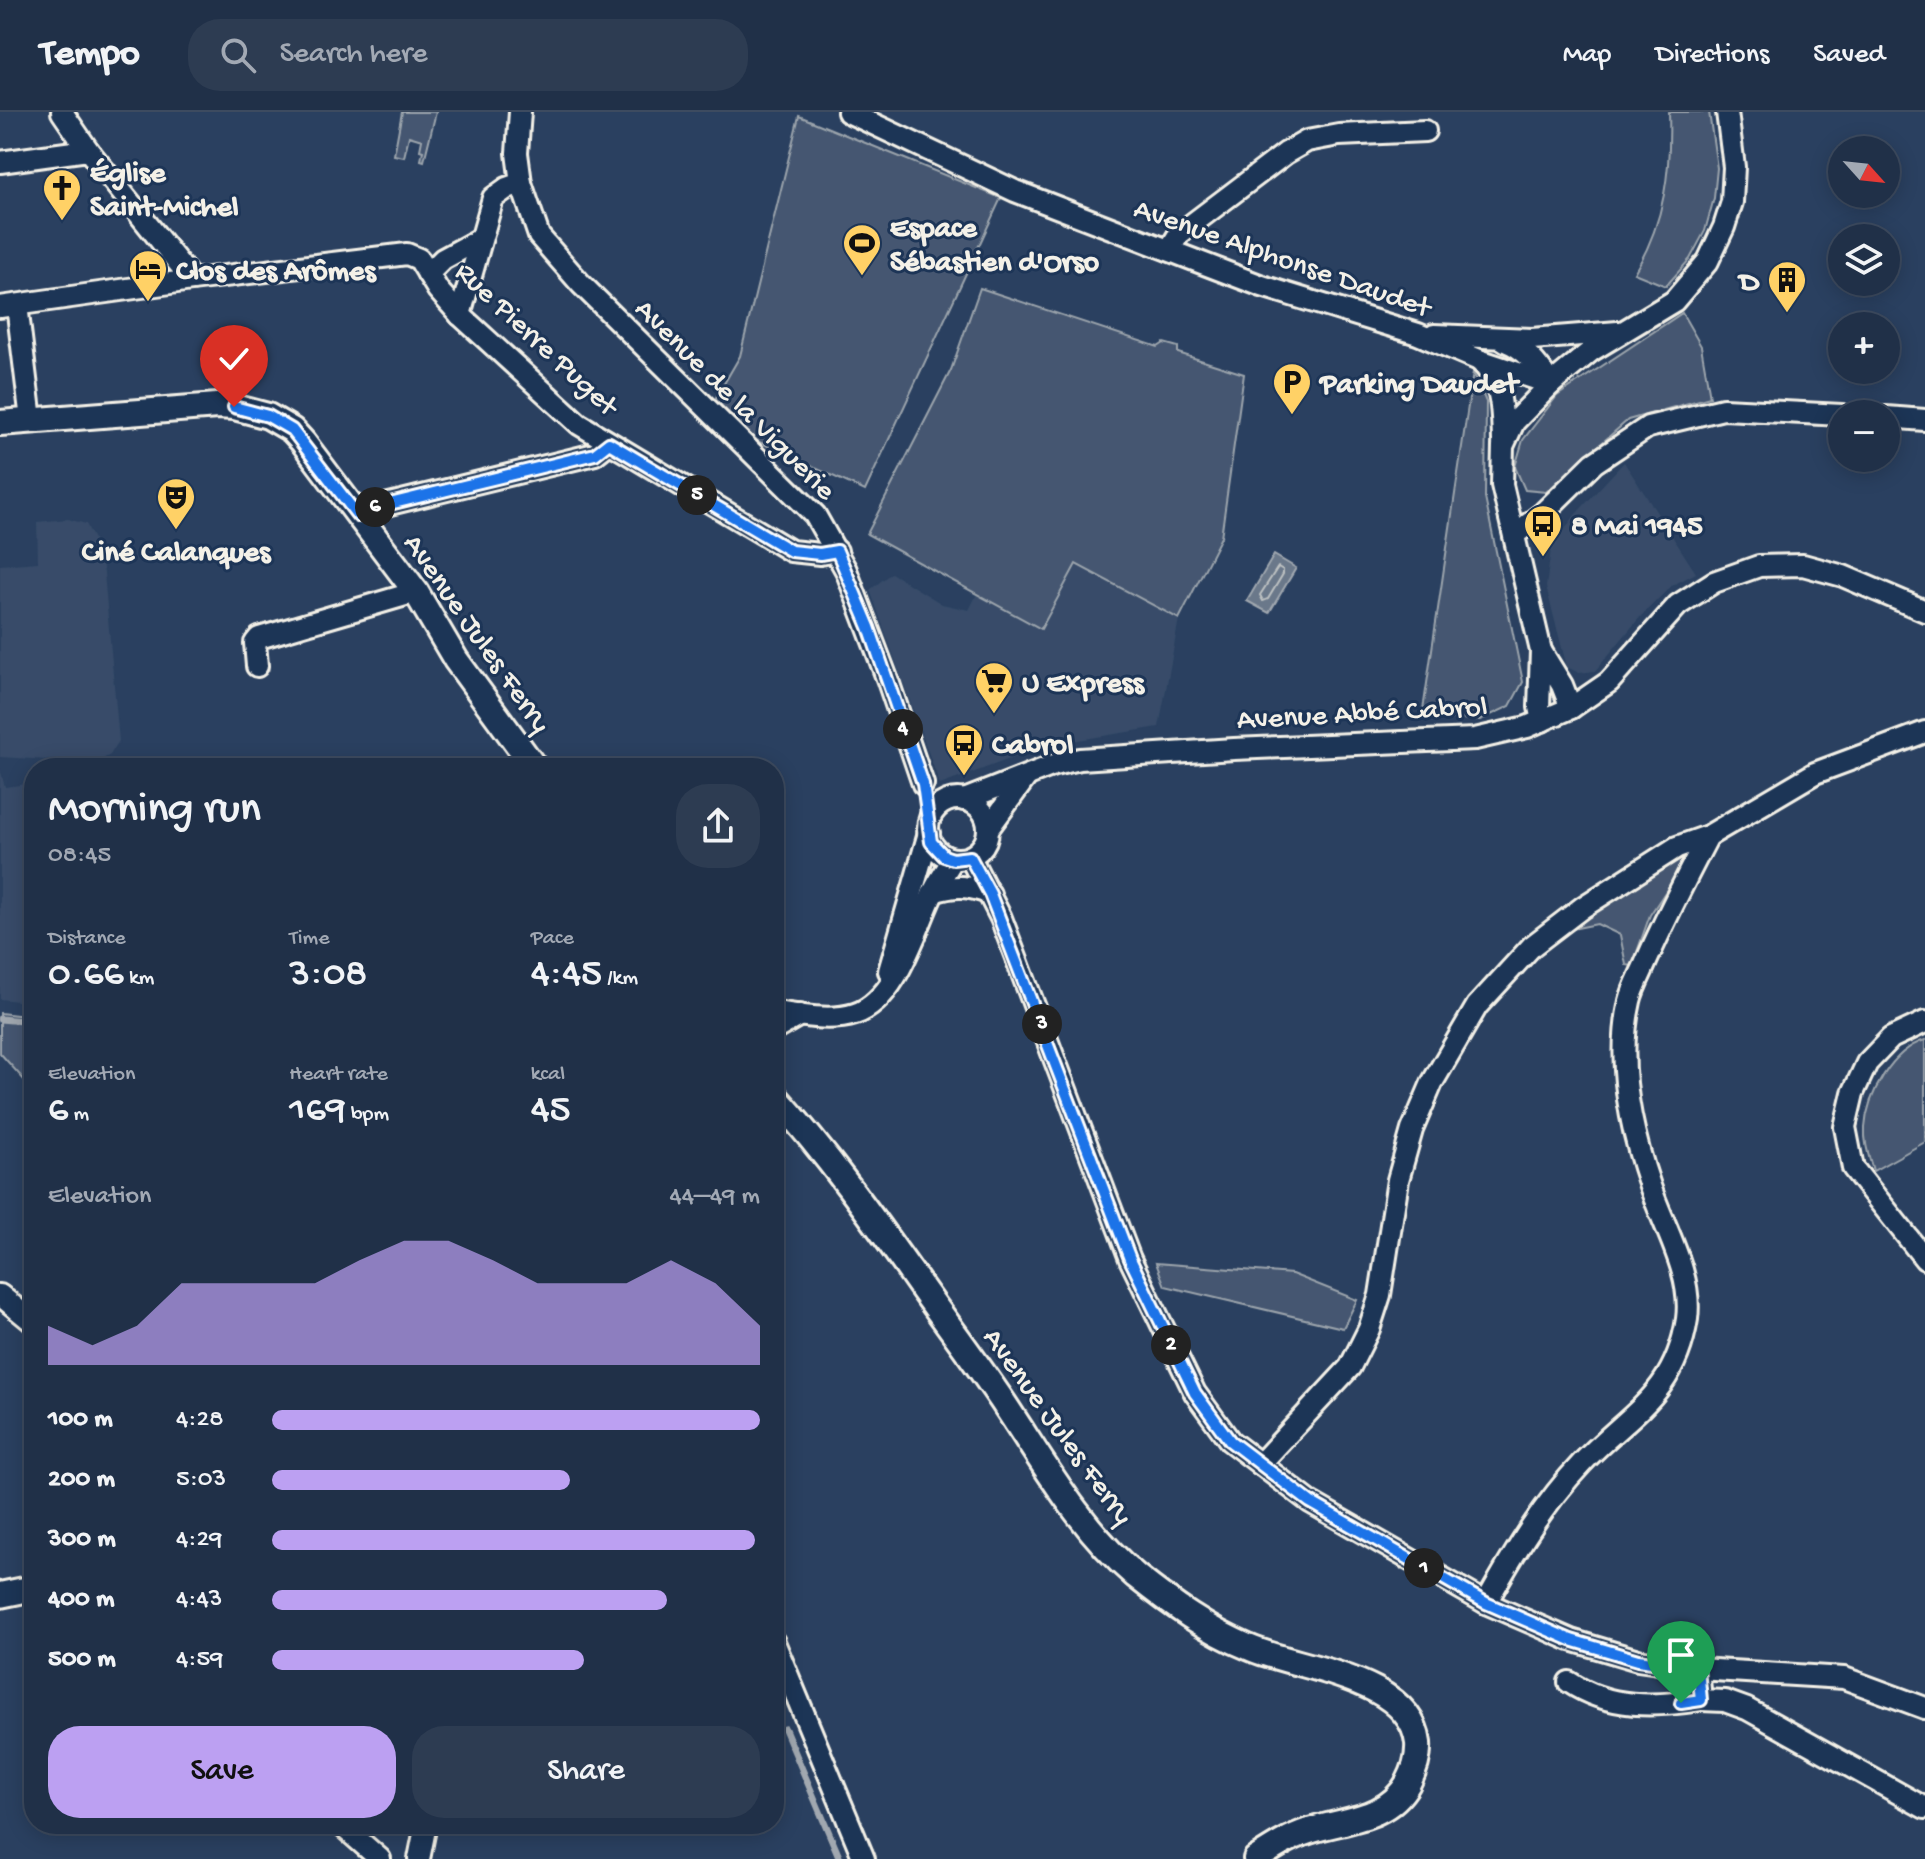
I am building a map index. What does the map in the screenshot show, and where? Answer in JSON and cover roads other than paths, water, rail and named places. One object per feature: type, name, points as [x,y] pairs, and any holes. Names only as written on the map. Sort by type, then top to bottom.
[{"type":"street","points":[[62,112],[88,150],[192,280]]},
{"type":"street","name":"Avenue de la Viguerie","points":[[520,112],[517,153],[521,183],[539,236],[581,284],[815,515],[837,551],[869,627],[923,784],[929,828],[884,990]]},
{"type":"street","name":"Avenue Alphonse Daudet","points":[[848,112],[1015,191],[1262,286],[1418,334],[1479,360],[1551,384]]},
{"type":"street","points":[[1503,446],[1520,414],[1551,384],[1591,351],[1674,301],[1697,276],[1718,243],[1732,202],[1734,167],[1727,112]]},
{"type":"street","points":[[1169,250],[1179,234],[1286,153],[1307,141],[1339,135],[1425,131]]},
{"type":"street","points":[[0,162],[88,150]]},
{"type":"street","points":[[460,315],[493,198],[521,183]]},
{"type":"street","points":[[0,423],[31,420],[9,306],[407,254],[423,266],[480,239]]},
{"type":"street","name":"Rue Pierre Puget","points":[[423,266],[438,290],[460,315],[579,424],[791,551],[820,554],[837,551]]},
{"type":"street","points":[[1418,334],[1569,338],[1624,331]]},
{"type":"street","points":[[1498,338],[1521,348],[1551,384]]},
{"type":"street","points":[[1479,360],[1497,384],[1502,408],[1502,485],[1541,651],[1539,707],[1542,721]]},
{"type":"street","name":"Avenue Jules Ferry","points":[[31,420],[217,406],[257,412],[280,422],[303,442],[416,592],[456,660],[528,758]]},
{"type":"street","points":[[1514,535],[1543,513],[1594,463],[1648,427],[1723,409],[1828,414]]},
{"type":"street","points":[[1900,418],[1925,420]]},
{"type":"street","points":[[358,516],[369,509],[595,454],[609,443]]},
{"type":"street","name":"Avenue Abbé Cabrol","points":[[959,800],[1028,774],[1080,759],[1475,739],[1542,721],[1571,708],[1609,682],[1678,605],[1714,582],[1759,566],[1803,565],[1830,572],[1925,611]]},
{"type":"street","points":[[257,666],[255,643],[259,638],[416,592]]},
{"type":"street","points":[[1541,651],[1562,685],[1571,708]]},
{"type":"street","points":[[1260,1464],[1350,1367],[1369,1329],[1380,1295],[1398,1180],[1412,1130],[1432,1083],[1477,1006],[1532,946],[1583,907],[1677,847],[1708,836],[1815,773],[1925,732]]},
{"type":"street","points":[[784,1013],[837,1017],[867,1009],[906,959],[933,892],[961,858],[984,846],[988,829],[997,814],[1028,774]]},
{"type":"street","points":[[923,784],[940,796],[978,807],[987,821],[988,829]]},
{"type":"street","points":[[959,800],[939,806],[929,828],[937,850],[961,858],[990,894],[1130,1259],[1195,1393],[1230,1441],[1310,1502],[1486,1603],[1571,1640],[1638,1660],[1698,1669],[1844,1678],[1925,1708]]},
{"type":"street","points":[[1486,1603],[1542,1511],[1583,1462],[1642,1410],[1666,1379],[1678,1353],[1687,1318],[1685,1278],[1650,1186],[1631,1124],[1624,1047],[1630,999],[1667,913],[1708,836]]},
{"type":"street","points":[[933,892],[961,886],[990,894]]},
{"type":"street","points":[[784,1024],[800,1015]]},
{"type":"street","points":[[1925,1022],[1891,1038],[1867,1063],[1853,1093],[1845,1127],[1853,1168],[1925,1259]]},
{"type":"street","name":"Avenue Jules Ferry","points":[[784,1106],[847,1181],[1000,1398],[1058,1487],[1112,1553],[1155,1591],[1215,1632],[1250,1649],[1374,1689],[1398,1705],[1410,1720],[1419,1756],[1401,1795],[1386,1808],[1367,1817],[1305,1832],[1256,1859]]},
{"type":"street","points":[[0,1295],[24,1315]]},
{"type":"street","points":[[0,1595],[24,1590]]},
{"type":"street","points":[[784,1666],[864,1859]]},
{"type":"street","points":[[1698,1669],[1701,1700]]},
{"type":"street","points":[[1569,1682],[1609,1702],[1659,1704],[1725,1701],[1747,1709],[1925,1808]]},
{"type":"street","points":[[351,1834],[380,1859]]},
{"type":"street","points":[[419,1859],[424,1834]]},
{"type":"water","points":[[1274,555],[1296,568],[1269,613],[1247,601]]},
{"type":"waterway","points":[[0,1019],[24,1021]]},
{"type":"waterway","points":[[785,1729],[840,1859]]},
{"type":"place","name":"Église Saint-Michel","points":[[62,222]]},
{"type":"place","name":"Espace Sébastien d'Orso","points":[[862,277]]},
{"type":"place","name":"Clos des Arômes","points":[[148,303]]},
{"type":"place","name":"D","points":[[1787,314]]},
{"type":"place","name":"Parking Daudet","points":[[1292,416]]},
{"type":"place","name":"Ciné Calanques","points":[[176,531]]},
{"type":"place","name":"8 Mai 1945","points":[[1543,558]]},
{"type":"place","name":"U Express","points":[[994,715]]},
{"type":"place","name":"Cabrol","points":[[964,777]]}]
